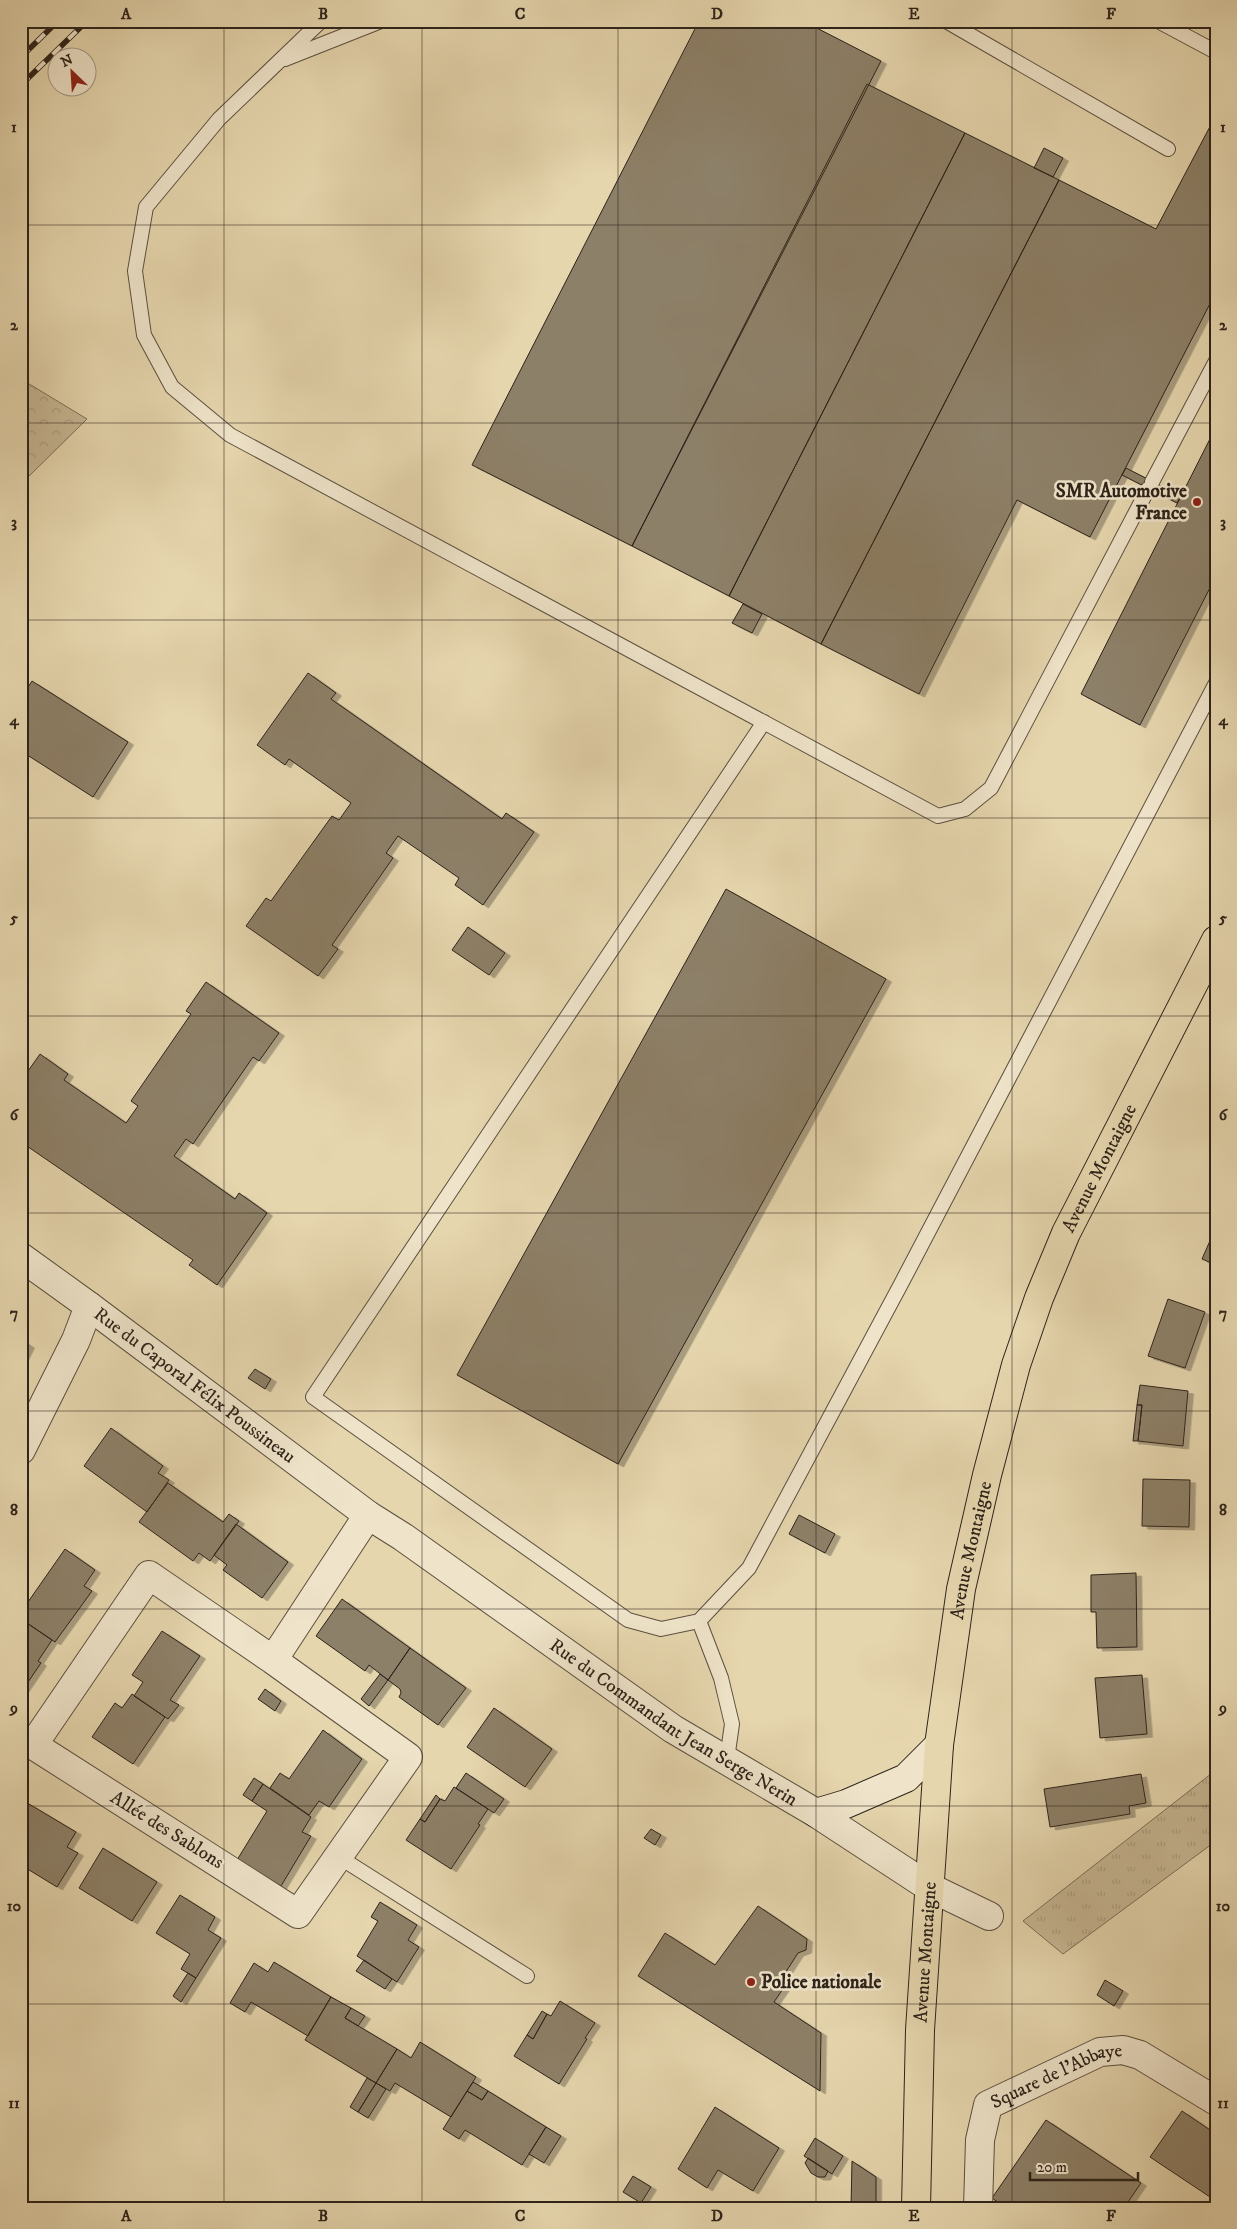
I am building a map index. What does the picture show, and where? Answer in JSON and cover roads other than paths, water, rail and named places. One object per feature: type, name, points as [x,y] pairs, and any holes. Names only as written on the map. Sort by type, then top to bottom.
[{"type":"main road","name":"Avenue Montaigne","points":[[916,2208],[920,2030],[939,1744],[961,1589],[987,1475],[1014,1374],[1039,1298],[1066,1233],[1216,940]]},
{"type":"street","name":"Rue du Caporal Félix Poussineau","points":[[21,1257],[90,1306],[368,1515]]},
{"type":"street","points":[[21,1450],[76,1340],[90,1306]]},
{"type":"street","points":[[273,1660],[368,1515]]},
{"type":"street","name":"Rue du Commandant Jean Serge Nerin","points":[[368,1515],[403,1537],[673,1730],[727,1759],[816,1813],[929,1887],[989,1916]]},
{"type":"street","name":"Allée des Sablons","points":[[149,1575],[273,1660],[408,1758],[298,1914],[33,1745],[149,1575]]},
{"type":"street","points":[[816,1813],[846,1804],[906,1778],[939,1744]]},
{"type":"street","name":"Square de l'Abbaye","points":[[978,2208],[980,2140],[988,2105],[1100,2052],[1124,2050],[1140,2055],[1216,2101]]},
{"type":"lane","points":[[321,21],[219,119],[146,207],[135,271],[144,334],[172,387],[230,435],[938,816],[965,809],[991,788],[1216,361]]},
{"type":"lane","points":[[280,61],[381,21]]},
{"type":"lane","points":[[946,21],[1168,148]]},
{"type":"lane","points":[[1158,21],[1216,52]]},
{"type":"lane","points":[[764,722],[313,1397],[628,1620],[661,1629],[699,1621],[749,1568],[896,1293],[1216,683]]},
{"type":"lane","points":[[699,1621],[721,1678],[732,1724],[727,1759]]},
{"type":"lane","points":[[339,1856],[527,1976]]},
{"type":"railway","points":[[21,57],[58,21]]},
{"type":"railway","points":[[21,85],[87,21]]},
{"type":"place","name":"SMR Automotive France","points":[[1197,502]]},
{"type":"place","name":"Police nationale","points":[[751,1982]]}]
